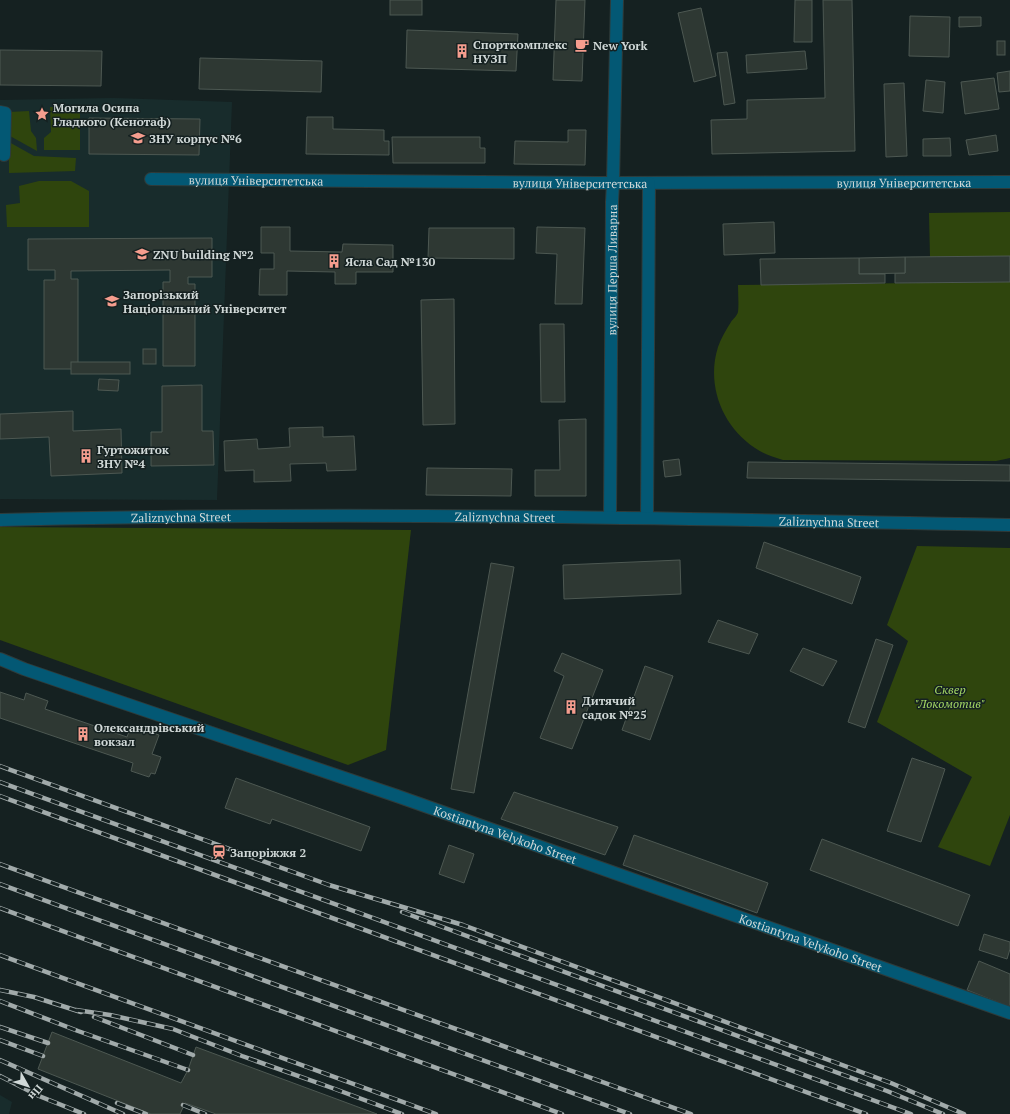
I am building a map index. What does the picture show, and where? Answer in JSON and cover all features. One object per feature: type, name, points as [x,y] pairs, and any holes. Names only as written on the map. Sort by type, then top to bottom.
[{"type":"street","name":"вулиця Перша Ливарна","points":[[610,517],[612,202],[614,183],[617,0]]},
{"type":"street","points":[[0,112],[5,113],[4,155]]},
{"type":"street","name":"вулиця Університетська","points":[[151,179],[614,183],[1010,182]]},
{"type":"street","points":[[647,518],[649,183]]},
{"type":"street","name":"Zaliznychna Street","points":[[0,520],[329,516],[610,517],[1010,525]]},
{"type":"street","name":"Kostiantyna Velykoho Street","points":[[0,659],[24,669],[397,796],[1010,1013]]},
{"type":"shaded area","name":"Запорізький Національний Університет","points":[[114,98],[232,102],[217,500],[0,499],[0,100]]},
{"type":"shaded area","points":[[0,1095],[12,1102],[9,1114],[0,1114]]},
{"type":"green space","points":[[50,107],[80,107],[80,150],[44,150],[44,138],[51,132]]},
{"type":"green space","points":[[29,111],[31,131],[36,138],[37,151],[10,136],[9,112]]},
{"type":"green space","points":[[9,142],[34,156],[76,158],[75,171],[9,173]]},
{"type":"green space","points":[[39,181],[71,181],[89,191],[89,227],[7,227],[6,205],[20,203],[19,186]]},
{"type":"green space","points":[[1010,212],[1010,256],[930,257],[929,213]]},
{"type":"green space","points":[[1010,282],[1010,458],[996,461],[783,460],[761,452],[743,439],[726,416],[720,404],[714,376],[715,361],[721,340],[738,312],[738,285]]},
{"type":"green space","points":[[0,527],[411,530],[386,750],[348,765],[0,640]]},
{"type":"green space","name":"Сквер \"Локомотив\"","points":[[917,546],[1010,548],[1010,815],[990,866],[938,847],[972,777],[877,722],[908,641],[887,625]]},
{"type":"building","points":[[390,0],[422,0],[422,15],[390,15]]},
{"type":"building","points":[[556,0],[585,0],[582,81],[553,80]]},
{"type":"building","points":[[795,0],[812,0],[812,42],[794,42]]},
{"type":"building","points":[[823,0],[852,0],[855,151],[712,154],[711,120],[747,119],[747,100],[825,98]]},
{"type":"building","points":[[701,8],[716,76],[694,82],[678,13]]},
{"type":"building","points":[[910,16],[950,17],[949,57],[909,56]]},
{"type":"building","points":[[959,17],[981,17],[981,26],[959,27]]},
{"type":"building","name":"Спорткомплекс НУЗП","points":[[407,30],[518,34],[516,71],[406,68]]},
{"type":"building","points":[[997,41],[1005,41],[1005,55],[997,55]]},
{"type":"building","points":[[0,50],[102,51],[101,86],[0,85]]},
{"type":"building","points":[[805,51],[807,69],[747,73],[746,55]]},
{"type":"building","points":[[727,52],[735,103],[724,105],[717,53]]},
{"type":"building","points":[[200,58],[322,61],[321,92],[199,89]]},
{"type":"building","points":[[1010,71],[1010,91],[999,92],[997,73]]},
{"type":"building","points":[[994,78],[999,109],[965,114],[961,82]]},
{"type":"building","points":[[926,80],[945,82],[943,113],[923,111]]},
{"type":"building","points":[[904,83],[907,156],[886,157],[884,84]]},
{"type":"building","points":[[307,117],[333,117],[333,129],[384,130],[384,141],[389,141],[389,155],[306,154]]},
{"type":"building","name":"ЗНУ корпус №6","points":[[89,118],[200,119],[199,155],[89,154]]},
{"type":"building","points":[[568,130],[586,130],[585,165],[514,164],[515,141],[568,142]]},
{"type":"building","points":[[996,135],[998,151],[969,155],[966,140]]},
{"type":"building","points":[[392,137],[480,137],[480,148],[485,148],[485,163],[393,163]]},
{"type":"building","points":[[950,138],[951,156],[923,156],[923,139]]},
{"type":"building","points":[[774,222],[775,253],[724,255],[723,224]]},
{"type":"building","name":"Ясла Сад №130","points":[[261,227],[290,227],[290,251],[342,252],[343,244],[393,245],[393,272],[356,272],[356,284],[335,284],[335,272],[287,271],[287,295],[259,295],[260,269],[274,269],[274,253],[261,253]]},
{"type":"building","points":[[537,227],[585,228],[582,304],[555,304],[557,254],[536,253]]},
{"type":"building","points":[[429,228],[514,228],[514,259],[428,258]]},
{"type":"building","points":[[212,238],[212,277],[188,277],[188,284],[195,284],[195,366],[163,366],[163,282],[170,282],[170,270],[71,271],[71,279],[78,279],[78,369],[44,369],[44,280],[55,280],[55,270],[28,270],[28,239]]},
{"type":"building","points":[[1010,256],[1010,282],[895,283],[895,273],[905,273],[905,257]]},
{"type":"building","points":[[905,257],[905,273],[859,274],[859,258]]},
{"type":"building","points":[[859,258],[859,274],[885,274],[885,283],[761,285],[760,259]]},
{"type":"building","points":[[454,299],[455,424],[423,425],[421,300]]},
{"type":"building","points":[[540,324],[564,324],[565,402],[541,402]]},
{"type":"building","points":[[143,349],[156,349],[156,364],[143,364]]},
{"type":"building","points":[[71,362],[130,362],[130,374],[71,374]]},
{"type":"building","points":[[99,379],[119,380],[118,391],[98,390]]},
{"type":"building","points":[[202,385],[202,431],[213,431],[214,465],[151,466],[151,432],[162,432],[162,386]]},
{"type":"building","name":"Гуртожиток ЗНУ №4","points":[[73,411],[73,431],[121,429],[122,473],[51,476],[49,437],[0,439],[0,414]]},
{"type":"building","points":[[586,419],[586,496],[535,496],[535,470],[560,470],[559,420]]},
{"type":"building","points":[[323,427],[323,437],[354,436],[356,470],[327,471],[326,463],[290,464],[291,481],[254,482],[254,470],[225,471],[224,441],[257,439],[258,449],[290,447],[289,428]]},
{"type":"building","points":[[679,459],[681,475],[665,477],[663,461]]},
{"type":"building","points":[[748,462],[1010,465],[1010,481],[747,478]]},
{"type":"building","points":[[427,468],[512,469],[511,496],[426,495]]},
{"type":"building","points":[[764,542],[861,577],[852,604],[756,568]]},
{"type":"building","points":[[680,560],[681,594],[564,599],[563,565]]},
{"type":"building","points":[[491,563],[514,567],[474,793],[451,789]]},
{"type":"building","points":[[718,620],[758,634],[749,654],[708,642]]},
{"type":"building","points":[[876,639],[893,645],[865,728],[848,722]]},
{"type":"building","points":[[803,648],[837,661],[823,686],[790,671]]},
{"type":"building","name":"Дитячий садок №25","points":[[562,653],[603,670],[572,749],[540,738],[564,676],[554,671]]},
{"type":"building","points":[[645,666],[673,676],[650,740],[622,730]]},
{"type":"building","name":"Олександрівський вокзал","points":[[0,692],[24,700],[26,693],[48,701],[45,709],[127,737],[130,729],[142,733],[143,729],[159,735],[152,754],[161,757],[155,774],[151,773],[149,777],[131,771],[133,763],[0,718]]},
{"type":"building","points":[[912,758],[945,769],[921,842],[887,831]]},
{"type":"building","points":[[236,778],[370,827],[361,851],[272,819],[270,824],[225,808]]},
{"type":"building","points":[[514,792],[618,827],[605,855],[501,819]]},
{"type":"building","points":[[634,835],[768,883],[757,913],[623,865]]},
{"type":"building","points":[[822,839],[970,895],[958,926],[810,870]]},
{"type":"building","points":[[449,845],[474,854],[464,883],[439,874]]},
{"type":"building","points":[[984,934],[1010,942],[1010,949],[1007,959],[979,950]]},
{"type":"building","points":[[979,961],[1010,974],[1010,1007],[967,990]]},
{"type":"building","points":[[52,1032],[181,1083],[188,1070],[196,1047],[377,1114],[216,1114],[185,1103],[180,1114],[151,1114],[38,1069]]},
{"type":"railway","points":[[0,766],[329,885],[463,925],[891,1083],[964,1114]]},
{"type":"railway","points":[[0,782],[911,1114]]},
{"type":"railway","points":[[0,796],[866,1114]]},
{"type":"railway","points":[[0,864],[691,1114]]},
{"type":"railway","points":[[0,884],[630,1114]]},
{"type":"railway","points":[[0,908],[562,1114]]},
{"type":"railway","points":[[402,912],[887,1091],[943,1114]]},
{"type":"railway","points":[[0,955],[436,1114]]},
{"type":"railway","points":[[0,990],[34,997],[81,1012]]},
{"type":"railway","points":[[0,1001],[78,1031],[188,1070]]},
{"type":"railway","points":[[76,1010],[110,1015],[173,1029],[242,1056],[402,1114]]},
{"type":"railway","points":[[94,1017],[193,1055]]},
{"type":"railway","points":[[0,1027],[48,1043]]},
{"type":"railway","points":[[0,1040],[43,1056]]},
{"type":"railway","points":[[0,1060],[123,1114]]},
{"type":"railway","points":[[0,1076],[39,1096],[84,1114]]},
{"type":"railway","points":[[117,1103],[146,1114]]},
{"type":"railway","points":[[183,1105],[205,1114]]},
{"type":"place","name":"New York","points":[[582,45]]},
{"type":"place","name":"Спорткомплекс НУЗП","points":[[462,51]]},
{"type":"place","name":"Могила Осипа Гладкого (Кенотаф)","points":[[42,114]]},
{"type":"place","name":"ЗНУ корпус №6","points":[[138,138]]},
{"type":"place","name":"ZNU building №2","points":[[142,254]]},
{"type":"place","name":"Ясла Сад №130","points":[[334,261]]},
{"type":"place","name":"Запорізький Національний Університет","points":[[112,301]]},
{"type":"place","name":"Гуртожиток ЗНУ №4","points":[[86,456]]},
{"type":"place","name":"Дитячий садок №25","points":[[571,707]]},
{"type":"place","name":"Олександрівський вокзал","points":[[83,734]]},
{"type":"place","name":"Запоріжжя 2","points":[[219,852]]}]
